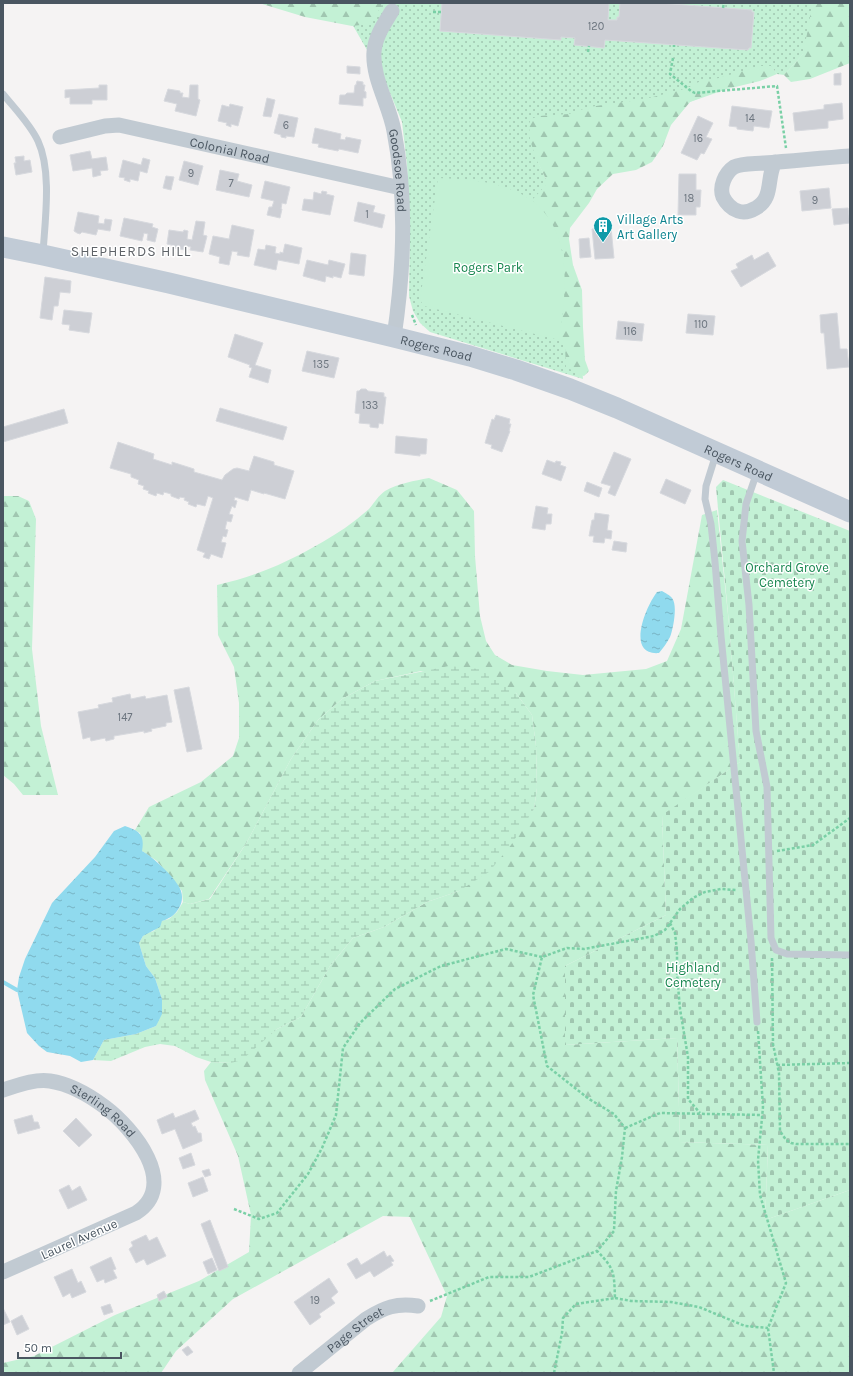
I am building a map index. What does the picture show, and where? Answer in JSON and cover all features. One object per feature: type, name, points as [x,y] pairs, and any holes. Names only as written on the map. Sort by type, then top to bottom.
[{"type":"main road","name":"Rogers Road","points":[[3,247],[43,254],[394,337],[470,356],[516,370],[570,389],[642,419],[716,454],[850,512]]},
{"type":"street","name":"Goodsoe Road","points":[[392,11],[375,42],[374,54],[379,82],[394,130],[401,188],[403,230],[398,310],[394,337]]},
{"type":"street","name":"Colonial Road","points":[[60,137],[105,126],[119,125],[401,188]]},
{"type":"street","points":[[782,161],[850,156]]},
{"type":"street","name":"Sterling Road","points":[[3,1090],[34,1081],[52,1081],[78,1090],[106,1108],[131,1131],[149,1161],[155,1180],[153,1194],[150,1200]]},
{"type":"street","name":"Laurel Avenue","points":[[3,1272],[128,1218],[141,1210],[150,1200]]},
{"type":"street","name":"Page Street","points":[[299,1373],[366,1319],[377,1312],[396,1305],[418,1306]]},
{"type":"lane","points":[[3,94],[23,118],[38,140],[46,167],[46,208],[43,254]]},
{"type":"lane","points":[[716,454],[706,486],[705,499],[711,524],[716,562],[721,636],[751,941],[757,1022]]},
{"type":"lane","points":[[757,472],[746,504],[742,541],[749,605],[756,731],[767,787],[770,852],[771,932],[773,946],[776,950],[787,954],[850,955]]},
{"type":"path","points":[[723,8],[724,3]]},
{"type":"path","points":[[433,12],[441,12]]},
{"type":"path","points":[[588,52],[589,46]]},
{"type":"path","points":[[673,58],[670,74],[695,93],[777,86],[782,161]]},
{"type":"path","points":[[770,852],[813,845],[850,818]]},
{"type":"path","points":[[234,1209],[259,1218],[277,1213],[308,1174],[322,1148],[336,1115],[343,1048],[360,1023],[395,989],[441,966],[506,949],[542,957],[567,948],[584,949],[654,936],[665,930],[680,909],[693,898],[705,892],[721,889],[746,890]]},
{"type":"path","points":[[670,923],[675,933],[680,1009],[688,1058],[688,1099],[700,1113]]},
{"type":"path","points":[[773,946],[773,1044],[779,1079],[780,1131],[786,1140],[796,1144],[850,1144]]},
{"type":"path","points":[[418,1306],[489,1277],[529,1277],[597,1251],[614,1231],[616,1191],[625,1128],[614,1114],[589,1099],[547,1066],[533,995],[542,957]]},
{"type":"path","points":[[757,1022],[763,1107],[758,1160],[760,1195],[786,1283],[768,1328],[774,1373]]},
{"type":"path","points":[[777,1066],[850,1063]]},
{"type":"path","points":[[625,1128],[660,1113],[762,1115]]},
{"type":"path","points":[[597,1251],[609,1263],[614,1276],[615,1298]]},
{"type":"path","points":[[554,1373],[562,1333],[563,1318],[576,1304],[615,1298],[631,1301],[671,1302],[699,1307],[745,1326],[768,1328]]},
{"type":"green space","points":[[259,3],[384,3],[369,24],[352,26],[305,17]]},
{"type":"green space","name":"Rogers Park","points":[[340,3],[850,3],[784,75],[777,74],[773,69],[538,162],[546,179],[574,273],[583,379],[430,332],[420,323],[413,311],[409,296],[410,226],[407,165],[402,122],[386,83]]},
{"type":"green space","points":[[812,3],[850,3],[850,63],[810,79],[791,82],[784,75],[803,54]]},
{"type":"green space","points":[[760,66],[771,66],[777,74],[760,81],[727,89],[690,102],[671,125],[663,146],[652,162],[636,170],[613,174],[597,189],[589,203],[570,228],[569,239],[573,265],[582,290],[585,360],[589,371],[584,376],[566,367],[565,347],[559,340],[563,310],[564,254],[543,211],[532,200],[545,186],[546,179],[537,161],[530,140],[529,124],[531,119],[539,116],[569,114],[589,107],[645,99],[681,90],[701,81],[719,78]]},
{"type":"green space","points":[[438,178],[464,179],[499,185],[529,199],[545,213],[556,231],[562,251],[564,295],[559,340],[424,306],[420,300]]},
{"type":"green space","points":[[429,478],[457,490],[474,511],[475,556],[480,616],[486,641],[495,655],[512,665],[583,675],[646,669],[667,661],[681,629],[702,515],[717,510],[729,624],[740,762],[662,816],[666,915],[565,966],[565,1045],[677,1038],[680,1142],[768,1145],[765,1220],[850,1190],[850,1373],[392,1373],[441,1317],[447,1296],[410,1217],[383,1216],[233,1299],[176,1351],[161,1373],[3,1373],[3,1363],[34,1356],[115,1315],[199,1281],[249,1252],[251,1215],[238,1156],[205,1080],[204,1071],[211,1062],[231,1063],[277,1029],[301,1017],[330,966],[353,938],[384,927],[427,902],[459,891],[534,809],[537,788],[536,746],[532,715],[516,693],[421,671],[375,681],[342,699],[318,720],[291,759],[247,842],[209,899],[190,904],[183,902],[182,891],[157,861],[142,851],[140,833],[135,830],[149,807],[201,782],[233,756],[239,738],[239,703],[234,667],[218,635],[217,585],[251,576],[299,555],[345,528],[369,509],[385,491],[390,488],[412,481]]},
{"type":"green space","name":"Orchard Grove Cemetery","points":[[723,480],[850,531],[850,1190],[765,1220],[768,1145],[680,1142],[677,1038],[565,1045],[565,966],[666,915],[662,815],[740,762],[716,487]]},
{"type":"green space","points":[[3,496],[18,496],[29,501],[36,519],[32,649],[41,726],[58,795],[23,795],[14,784],[3,775]]},
{"type":"green space","points":[[449,666],[479,669],[516,693],[532,715],[536,746],[537,788],[534,809],[511,845],[489,872],[459,891],[427,902],[384,927],[353,938],[330,966],[301,1017],[277,1029],[242,1060],[231,1063],[211,1062],[196,1057],[175,1046],[160,1044],[145,1047],[111,1061],[93,1060],[104,1040],[136,1034],[156,1026],[162,999],[155,978],[146,966],[139,943],[143,936],[154,931],[162,921],[169,919],[177,912],[183,902],[190,904],[210,899],[247,842],[291,759],[318,720],[342,699],[375,681]]},
{"type":"water","points":[[662,591],[670,596],[674,601],[675,612],[671,634],[659,653],[649,652],[643,647],[641,629],[648,608],[657,592]]},
{"type":"water","points":[[125,826],[140,834],[143,841],[142,851],[158,863],[170,875],[179,886],[182,893],[181,904],[176,913],[162,921],[160,927],[143,936],[139,943],[146,966],[155,978],[162,999],[162,1014],[156,1026],[136,1034],[104,1040],[93,1060],[81,1062],[70,1056],[47,1052],[27,1033],[17,990],[19,977],[25,959],[52,903],[95,857],[114,831]]},
{"type":"building","points":[[442,3],[609,3],[608,20],[617,20],[617,17],[619,17],[620,3],[659,3],[752,10],[752,12],[754,12],[751,48],[748,50],[605,40],[604,48],[574,45],[575,38],[561,37],[561,40],[440,31]]},
{"type":"building","points":[[347,66],[360,67],[360,74],[347,73]]},
{"type":"building","points":[[841,73],[841,85],[834,85],[834,74]]},
{"type":"building","points":[[357,81],[363,82],[363,85],[365,85],[364,91],[366,92],[366,98],[363,98],[363,106],[339,104],[340,95],[354,93]]},
{"type":"building","points":[[99,85],[107,85],[107,100],[92,100],[92,104],[70,104],[70,97],[65,98],[65,90],[99,88]]},
{"type":"building","points":[[190,85],[198,85],[198,99],[200,100],[196,116],[175,111],[177,104],[164,101],[168,89],[180,91],[180,93],[183,93],[182,97],[189,98]]},
{"type":"building","points":[[267,98],[275,100],[271,117],[263,116]]},
{"type":"building","points":[[842,103],[843,119],[828,121],[828,128],[795,131],[793,113],[824,109],[824,105]]},
{"type":"building","points":[[230,104],[243,107],[238,126],[231,124],[231,127],[226,125],[227,123],[218,121],[222,105],[229,107]]},
{"type":"building","points":[[732,106],[772,111],[769,128],[754,126],[753,131],[737,129],[737,127],[729,126]]},
{"type":"building","points":[[279,114],[298,118],[294,137],[281,137],[281,135],[274,133]]},
{"type":"building","points":[[698,116],[713,123],[706,137],[712,139],[704,154],[701,153],[697,160],[681,153]]},
{"type":"building","points":[[315,128],[341,134],[340,139],[345,140],[346,137],[361,140],[358,153],[318,147],[319,144],[312,143]]},
{"type":"building","points":[[90,151],[92,159],[106,157],[108,170],[100,171],[101,175],[93,177],[92,168],[73,171],[70,155]]},
{"type":"building","points":[[24,156],[24,161],[30,160],[32,172],[16,175],[14,163],[16,163],[15,157]]},
{"type":"building","points":[[143,158],[150,160],[147,173],[140,171],[138,181],[130,179],[130,182],[124,180],[125,178],[119,177],[123,160],[141,165]]},
{"type":"building","points":[[184,161],[203,166],[198,185],[179,180]]},
{"type":"building","points":[[220,170],[239,174],[237,181],[252,185],[249,197],[216,190]]},
{"type":"building","points":[[679,174],[696,174],[696,190],[701,190],[700,207],[696,207],[696,215],[678,215]]},
{"type":"building","points":[[166,176],[174,177],[171,190],[163,188]]},
{"type":"building","points":[[265,181],[290,187],[286,204],[282,203],[280,218],[267,215],[269,207],[272,207],[274,201],[261,198]]},
{"type":"building","points":[[829,188],[831,208],[802,211],[800,191]]},
{"type":"building","points":[[322,191],[327,192],[326,194],[334,196],[330,215],[302,210],[304,199],[313,200],[314,192],[321,194]]},
{"type":"building","points":[[358,202],[375,206],[373,212],[385,215],[382,228],[354,221]]},
{"type":"building","points":[[848,208],[850,223],[834,225],[832,209]]},
{"type":"building","points":[[78,212],[99,216],[98,223],[104,224],[105,219],[112,220],[110,231],[98,229],[96,235],[82,232],[80,234],[77,233],[74,231]]},
{"type":"building","points":[[124,218],[153,224],[152,227],[158,229],[155,242],[147,240],[148,234],[144,233],[142,241],[120,236]]},
{"type":"building","points":[[196,221],[205,222],[203,235],[207,236],[203,252],[190,250],[191,247],[186,246],[185,250],[174,248],[175,246],[167,244],[169,230],[183,232],[184,230],[188,231],[187,239],[192,240]]},
{"type":"building","points":[[232,225],[254,230],[249,257],[237,255],[238,252],[232,251],[229,265],[219,263],[220,257],[209,254],[213,236],[229,239]]},
{"type":"building","name":"Village Arts Art Gallery","points":[[611,227],[614,258],[595,259],[592,229]]},
{"type":"building","points":[[589,238],[591,257],[580,258],[579,239]]},
{"type":"building","points":[[285,244],[302,248],[299,264],[278,260],[276,270],[254,265],[258,249],[265,250],[266,245],[276,247],[275,253],[280,254],[280,252],[283,253]]},
{"type":"building","points":[[768,252],[776,266],[741,287],[731,271],[738,268],[736,264],[752,255],[754,260]]},
{"type":"building","points":[[351,253],[366,255],[364,276],[349,274]]},
{"type":"building","points":[[307,260],[328,265],[329,260],[345,264],[341,278],[326,276],[325,282],[303,276]]},
{"type":"building","points":[[45,277],[71,281],[70,293],[60,292],[58,306],[54,306],[52,320],[40,318]]},
{"type":"building","points":[[64,310],[92,313],[89,333],[69,330],[70,325],[62,324]]},
{"type":"building","points":[[837,313],[840,349],[847,349],[849,367],[827,369],[824,333],[821,333],[820,315]]},
{"type":"building","points":[[688,314],[715,316],[713,335],[686,333]]},
{"type":"building","points":[[618,321],[644,324],[642,341],[616,339]]},
{"type":"building","points":[[235,334],[263,343],[255,365],[271,370],[268,383],[249,377],[252,368],[249,367],[250,365],[228,357]]},
{"type":"building","points":[[307,351],[339,358],[334,378],[302,371]]},
{"type":"building","points":[[361,389],[384,393],[384,397],[386,397],[383,424],[379,423],[378,428],[370,427],[370,424],[359,423],[360,414],[355,413],[357,391]]},
{"type":"building","points":[[220,408],[287,427],[283,440],[216,421]]},
{"type":"building","points":[[64,409],[68,423],[3,442],[3,427]]},
{"type":"building","points":[[496,415],[510,419],[509,424],[511,424],[502,452],[491,448],[492,445],[485,443],[492,419],[494,420]]},
{"type":"building","points":[[396,436],[427,439],[426,454],[420,454],[420,456],[395,453]]},
{"type":"building","points":[[118,442],[154,454],[153,459],[172,465],[172,462],[194,469],[194,472],[222,480],[225,475],[233,469],[237,468],[249,471],[254,456],[274,462],[274,465],[294,471],[285,499],[251,490],[248,501],[235,497],[234,500],[237,501],[235,508],[232,506],[229,514],[233,515],[231,522],[227,521],[225,529],[228,530],[226,537],[223,536],[221,542],[226,543],[222,558],[211,554],[209,559],[203,557],[205,553],[197,550],[213,498],[208,496],[205,506],[197,504],[196,507],[188,504],[189,502],[184,500],[185,498],[180,497],[179,499],[164,492],[163,495],[157,493],[156,496],[148,493],[149,491],[143,489],[144,486],[138,484],[139,480],[131,477],[131,474],[110,468]]},
{"type":"building","points":[[614,452],[631,459],[615,496],[608,493],[611,486],[601,483]]},
{"type":"building","points":[[547,460],[555,463],[556,461],[561,462],[560,465],[566,467],[561,481],[542,474]]},
{"type":"building","points":[[666,479],[691,490],[685,504],[660,493]]},
{"type":"building","points":[[587,482],[602,488],[599,497],[584,491]]},
{"type":"building","points":[[536,506],[548,508],[547,514],[552,514],[551,524],[546,524],[545,530],[532,528]]},
{"type":"building","points":[[595,513],[609,515],[607,530],[612,531],[611,539],[605,538],[604,543],[593,542],[594,536],[589,536]]},
{"type":"building","points":[[614,541],[627,543],[626,552],[612,550]]},
{"type":"building","points":[[189,687],[202,749],[187,752],[174,690]]},
{"type":"building","points":[[130,694],[131,699],[145,696],[146,699],[167,695],[172,722],[166,723],[166,726],[151,729],[152,731],[114,736],[114,739],[106,741],[105,738],[91,741],[90,737],[83,739],[78,712],[99,708],[98,705],[113,702],[112,698]]},
{"type":"building","points":[[195,1110],[199,1119],[191,1123],[193,1127],[195,1126],[198,1133],[201,1133],[202,1141],[183,1149],[175,1129],[162,1134],[157,1120],[173,1113],[175,1118]]},
{"type":"building","points":[[32,1115],[34,1122],[38,1122],[40,1128],[18,1134],[14,1120]]},
{"type":"building","points":[[76,1118],[92,1135],[79,1147],[63,1131]]},
{"type":"building","points":[[191,1153],[195,1165],[183,1169],[179,1158]]},
{"type":"building","points":[[209,1169],[211,1175],[205,1177],[202,1171]]},
{"type":"building","points":[[203,1177],[208,1191],[193,1197],[188,1183]]},
{"type":"building","points":[[69,1185],[72,1191],[80,1186],[87,1200],[68,1209],[59,1190]]},
{"type":"building","points":[[210,1220],[228,1267],[219,1271],[201,1224]]},
{"type":"building","points":[[146,1235],[149,1241],[157,1237],[166,1256],[147,1265],[144,1259],[136,1263],[129,1249],[133,1246],[131,1242]]},
{"type":"building","points":[[384,1251],[387,1257],[390,1255],[394,1261],[391,1262],[393,1265],[374,1277],[370,1271],[356,1279],[347,1264],[357,1258],[361,1265]]},
{"type":"building","points":[[111,1257],[116,1269],[113,1270],[117,1278],[105,1283],[104,1279],[97,1282],[90,1267]]},
{"type":"building","points":[[212,1258],[217,1270],[208,1274],[203,1262]]},
{"type":"building","points":[[72,1269],[78,1283],[81,1281],[86,1292],[72,1298],[70,1293],[63,1297],[54,1277]]},
{"type":"building","points":[[329,1278],[338,1292],[331,1298],[335,1303],[319,1314],[321,1317],[310,1325],[294,1302]]},
{"type":"building","points":[[164,1291],[167,1297],[159,1301],[157,1295]]},
{"type":"building","points":[[110,1304],[113,1312],[104,1315],[101,1307]]},
{"type":"building","points":[[3,1308],[10,1322],[3,1325]]},
{"type":"building","points":[[22,1315],[29,1329],[17,1335],[11,1321]]},
{"type":"building","points":[[188,1346],[193,1352],[187,1356],[182,1350]]},
{"type":"waterway","points":[[3,982],[17,990]]},
{"type":"place","name":"Village Arts Art Gallery","points":[[603,243]]},
{"type":"district","name":"SHEPHERDS HILL","points":[[131,251]]},
{"type":"park label","name":"Highland Cemetery","points":[[693,974]]}]
